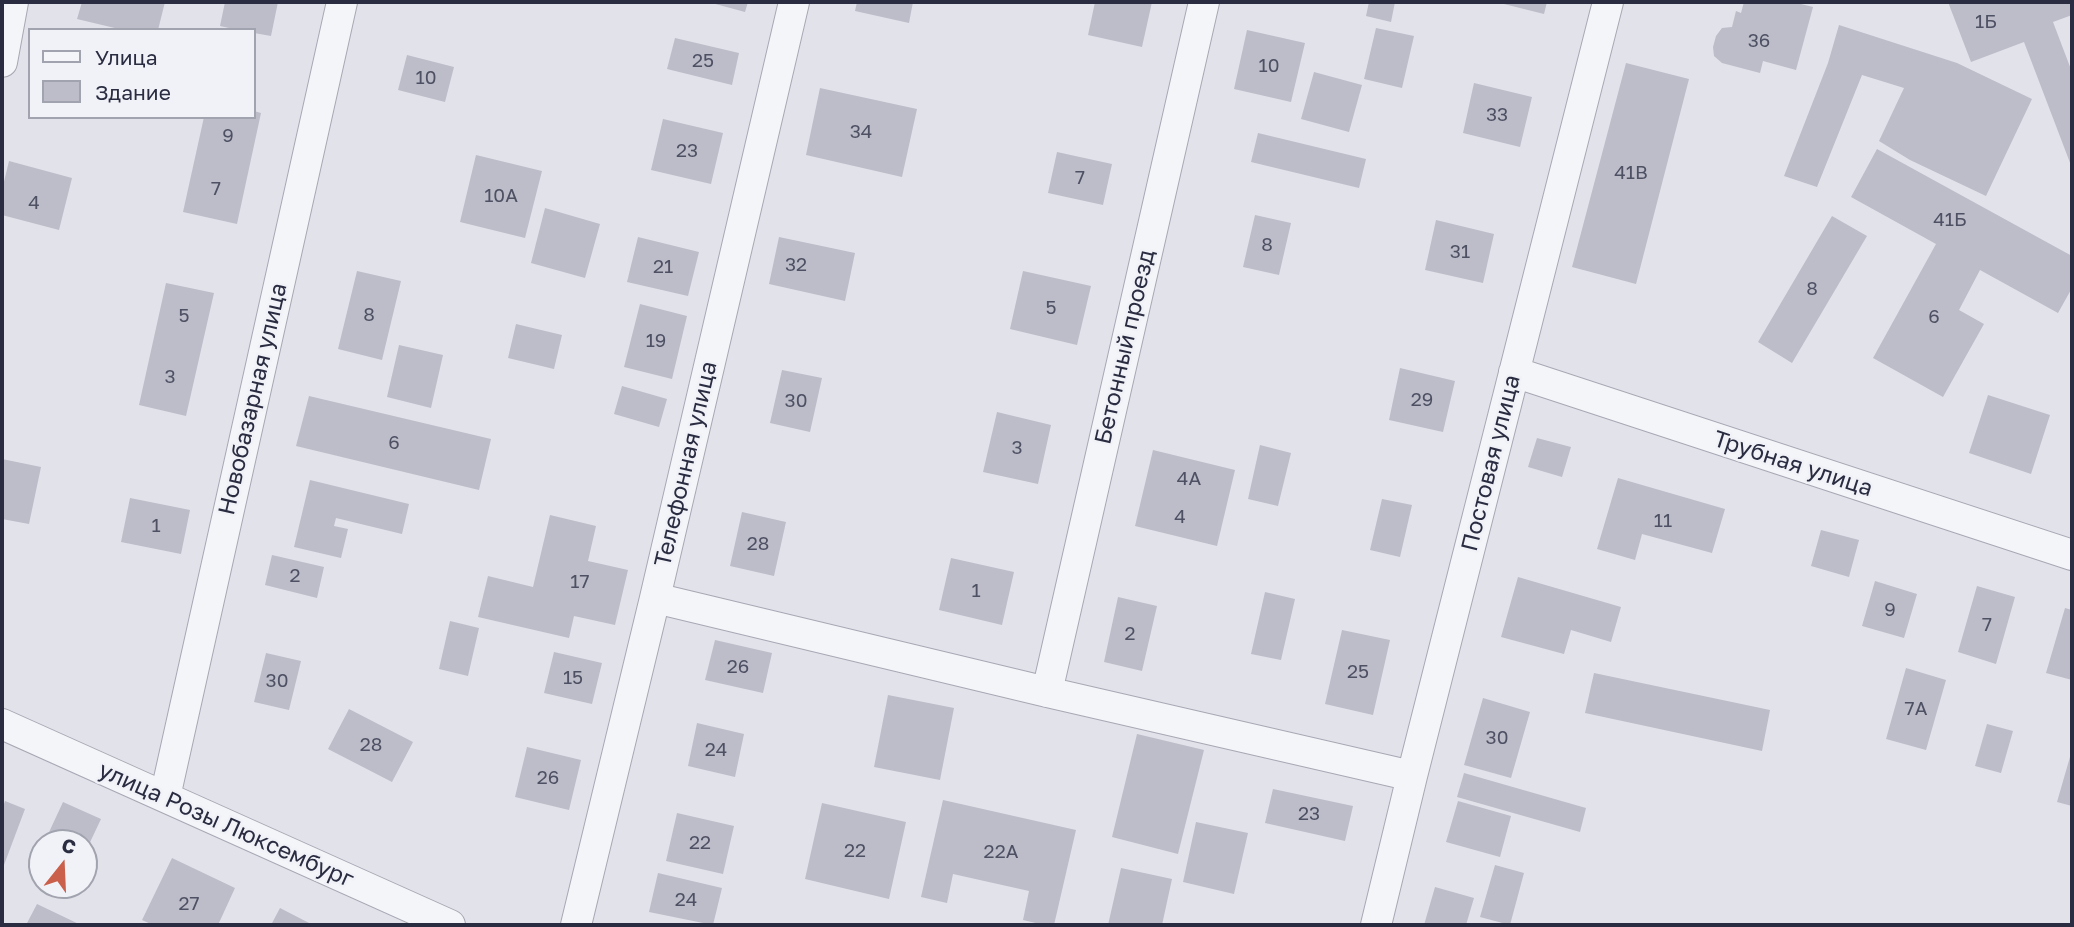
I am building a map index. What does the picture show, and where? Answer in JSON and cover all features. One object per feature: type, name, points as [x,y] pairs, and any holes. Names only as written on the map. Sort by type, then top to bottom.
[{"type":"street","points":[[2,62],[13,2]]},
{"type":"street","name":"Новобазарная улица","points":[[165,797],[342,2]]},
{"type":"street","name":"Телефонная улица","points":[[576,925],[794,2]]},
{"type":"street","name":"Бетонный проезд","points":[[1047,692],[1204,2]]},
{"type":"street","name":"Постовая улица","points":[[1376,925],[1608,2]]},
{"type":"street","name":"Трубная улица","points":[[1514,372],[2072,555]]},
{"type":"street","points":[[655,598],[1412,776]]},
{"type":"street","name":"улица Розы Люксембург","points":[[2,724],[450,925]]},
{"type":"building","points":[[82,2],[165,2],[158,28],[115,28],[77,19]]},
{"type":"building","points":[[225,2],[278,2],[271,36],[256,33],[256,28],[220,26]]},
{"type":"building","points":[[708,2],[748,2],[745,12]]},
{"type":"building","points":[[857,2],[913,2],[909,23],[855,11]]},
{"type":"building","points":[[1095,2],[1152,2],[1142,47],[1088,35]]},
{"type":"building","points":[[1369,2],[1395,2],[1391,22],[1366,16]]},
{"type":"building","points":[[1496,2],[1547,2],[1544,14]]},
{"type":"building","points":[[1744,2],[1793,2],[1813,7],[1796,70],[1763,61],[1760,73],[1722,63],[1714,56],[1716,36],[1722,28],[1732,27],[1736,11],[1741,13]]},
{"type":"building","points":[[1948,2],[2072,2],[2072,15],[2053,22],[2072,72],[2072,168],[2024,42],[1971,62]]},
{"type":"building","points":[[1839,25],[1957,63],[2032,99],[1986,196],[1910,160],[1879,141],[1904,88],[1862,75],[1817,187],[1784,176],[1828,63]]},
{"type":"building","points":[[1376,28],[1414,36],[1402,88],[1364,79]]},
{"type":"building","points":[[1247,30],[1305,43],[1291,102],[1234,89]]},
{"type":"building","points":[[675,38],[739,53],[732,85],[667,69]]},
{"type":"building","points":[[407,55],[454,67],[445,102],[398,90]]},
{"type":"building","points":[[1626,63],[1689,79],[1636,284],[1572,267]]},
{"type":"building","points":[[1314,72],[1362,85],[1349,132],[1301,119]]},
{"type":"building","points":[[1474,83],[1532,97],[1520,147],[1463,133]]},
{"type":"building","points":[[820,88],[917,109],[902,177],[806,155]]},
{"type":"building","points":[[256,112],[261,113],[237,224],[183,212],[204,119],[256,119]]},
{"type":"building","points":[[663,119],[723,133],[711,184],[651,170]]},
{"type":"building","points":[[1258,133],[1366,159],[1359,188],[1251,162]]},
{"type":"building","points":[[1877,149],[2072,256],[2072,288],[2058,313],[1980,270],[1959,310],[1984,324],[1943,397],[1873,358],[1936,244],[1851,197]]},
{"type":"building","points":[[1057,152],[1112,164],[1103,205],[1048,193]]},
{"type":"building","points":[[476,155],[542,171],[525,238],[460,222]]},
{"type":"building","points":[[9,161],[72,178],[59,230],[2,215],[2,190]]},
{"type":"building","points":[[545,208],[600,224],[585,278],[531,263]]},
{"type":"building","points":[[1255,215],[1291,223],[1279,275],[1243,267]]},
{"type":"building","points":[[1832,216],[1867,236],[1792,363],[1758,342]]},
{"type":"building","points":[[1436,220],[1494,234],[1483,283],[1425,270]]},
{"type":"building","points":[[638,237],[699,252],[688,296],[627,282]]},
{"type":"building","points":[[779,237],[855,253],[845,301],[769,284]]},
{"type":"building","points":[[357,271],[401,281],[382,360],[338,349]]},
{"type":"building","points":[[1023,271],[1091,286],[1077,345],[1010,329]]},
{"type":"building","points":[[166,283],[214,293],[186,416],[139,405]]},
{"type":"building","points":[[640,304],[687,316],[672,379],[624,367]]},
{"type":"building","points":[[516,324],[562,335],[554,369],[508,358]]},
{"type":"building","points":[[399,345],[443,355],[431,408],[387,397]]},
{"type":"building","points":[[1400,368],[1455,381],[1443,432],[1389,420]]},
{"type":"building","points":[[782,370],[822,378],[810,432],[770,423]]},
{"type":"building","points":[[622,386],[667,399],[659,427],[614,414]]},
{"type":"building","points":[[1988,395],[2050,415],[2031,474],[1969,453]]},
{"type":"building","points":[[309,396],[491,439],[479,490],[296,446]]},
{"type":"building","points":[[997,412],[1051,425],[1038,484],[983,472]]},
{"type":"building","points":[[1537,438],[1571,447],[1562,477],[1528,467]]},
{"type":"building","points":[[1260,445],[1291,453],[1278,506],[1248,499]]},
{"type":"building","points":[[1153,450],[1235,470],[1217,546],[1135,526]]},
{"type":"building","points":[[2,459],[41,467],[29,524],[2,519]]},
{"type":"building","points":[[1618,478],[1725,509],[1712,553],[1642,534],[1635,560],[1597,549]]},
{"type":"building","points":[[310,480],[409,504],[402,534],[336,518],[334,526],[348,529],[341,558],[294,547]]},
{"type":"building","points":[[130,498],[190,510],[181,554],[121,542]]},
{"type":"building","points":[[1382,499],[1412,505],[1400,557],[1370,550]]},
{"type":"building","points":[[742,512],[786,522],[774,576],[730,566]]},
{"type":"building","points":[[550,515],[596,526],[588,561],[628,570],[615,625],[574,616],[569,638],[478,617],[488,576],[533,587]]},
{"type":"building","points":[[1821,530],[1859,540],[1849,577],[1811,566]]},
{"type":"building","points":[[272,555],[324,567],[317,598],[265,585]]},
{"type":"building","points":[[951,558],[1014,572],[1002,625],[939,610]]},
{"type":"building","points":[[1518,577],[1621,607],[1611,642],[1571,630],[1564,654],[1501,637]]},
{"type":"building","points":[[1875,581],[1917,594],[1904,638],[1862,626]]},
{"type":"building","points":[[1977,586],[2015,597],[1996,664],[1958,652]]},
{"type":"building","points":[[1265,592],[1295,599],[1281,660],[1251,654]]},
{"type":"building","points":[[1118,597],[1157,606],[1142,671],[1104,662]]},
{"type":"building","points":[[2065,608],[2072,610],[2072,680],[2046,673]]},
{"type":"building","points":[[450,621],[479,628],[468,676],[439,669]]},
{"type":"building","points":[[1342,630],[1390,640],[1373,715],[1325,704]]},
{"type":"building","points":[[715,640],[772,653],[763,693],[705,680]]},
{"type":"building","points":[[554,652],[602,663],[592,704],[544,693]]},
{"type":"building","points":[[266,653],[301,661],[289,710],[254,702]]},
{"type":"building","points":[[1906,668],[1946,680],[1926,750],[1886,739]]},
{"type":"building","points":[[1594,673],[1770,710],[1762,751],[1585,713]]},
{"type":"building","points":[[888,695],[954,708],[940,780],[874,767]]},
{"type":"building","points":[[1483,698],[1530,712],[1511,778],[1464,765]]},
{"type":"building","points":[[349,709],[413,742],[392,782],[328,749]]},
{"type":"building","points":[[697,723],[744,734],[735,777],[688,766]]},
{"type":"building","points":[[1987,724],[2013,731],[2001,773],[1975,766]]},
{"type":"building","points":[[1137,734],[1204,750],[1178,854],[1112,837]]},
{"type":"building","points":[[527,747],[581,760],[569,810],[515,797]]},
{"type":"building","points":[[2072,750],[2072,806],[2057,802]]},
{"type":"building","points":[[1464,773],[1586,808],[1580,832],[1457,797]]},
{"type":"building","points":[[1273,789],[1353,806],[1345,841],[1265,823]]},
{"type":"building","points":[[943,800],[1076,830],[1054,925],[1023,920],[1029,891],[953,874],[947,903],[921,897]]},
{"type":"building","points":[[5,801],[25,809],[4,865],[2,810]]},
{"type":"building","points":[[1458,801],[1511,816],[1500,857],[1446,842]]},
{"type":"building","points":[[63,802],[101,819],[96,829],[50,829]]},
{"type":"building","points":[[822,803],[906,822],[889,899],[805,879]]},
{"type":"building","points":[[677,813],[734,826],[723,874],[666,861]]},
{"type":"building","points":[[1196,822],[1248,833],[1234,894],[1183,882]]},
{"type":"building","points":[[172,858],[235,888],[218,925],[153,925],[142,920]]},
{"type":"building","points":[[1495,865],[1524,873],[1510,925],[1480,917]]},
{"type":"building","points":[[1121,868],[1172,879],[1162,925],[1108,925]]},
{"type":"building","points":[[658,873],[722,888],[713,925],[649,912]]},
{"type":"building","points":[[1435,887],[1474,898],[1466,925],[1424,925]]},
{"type":"building","points":[[37,904],[81,925],[26,925]]},
{"type":"building","points":[[280,908],[313,925],[271,925]]}]
